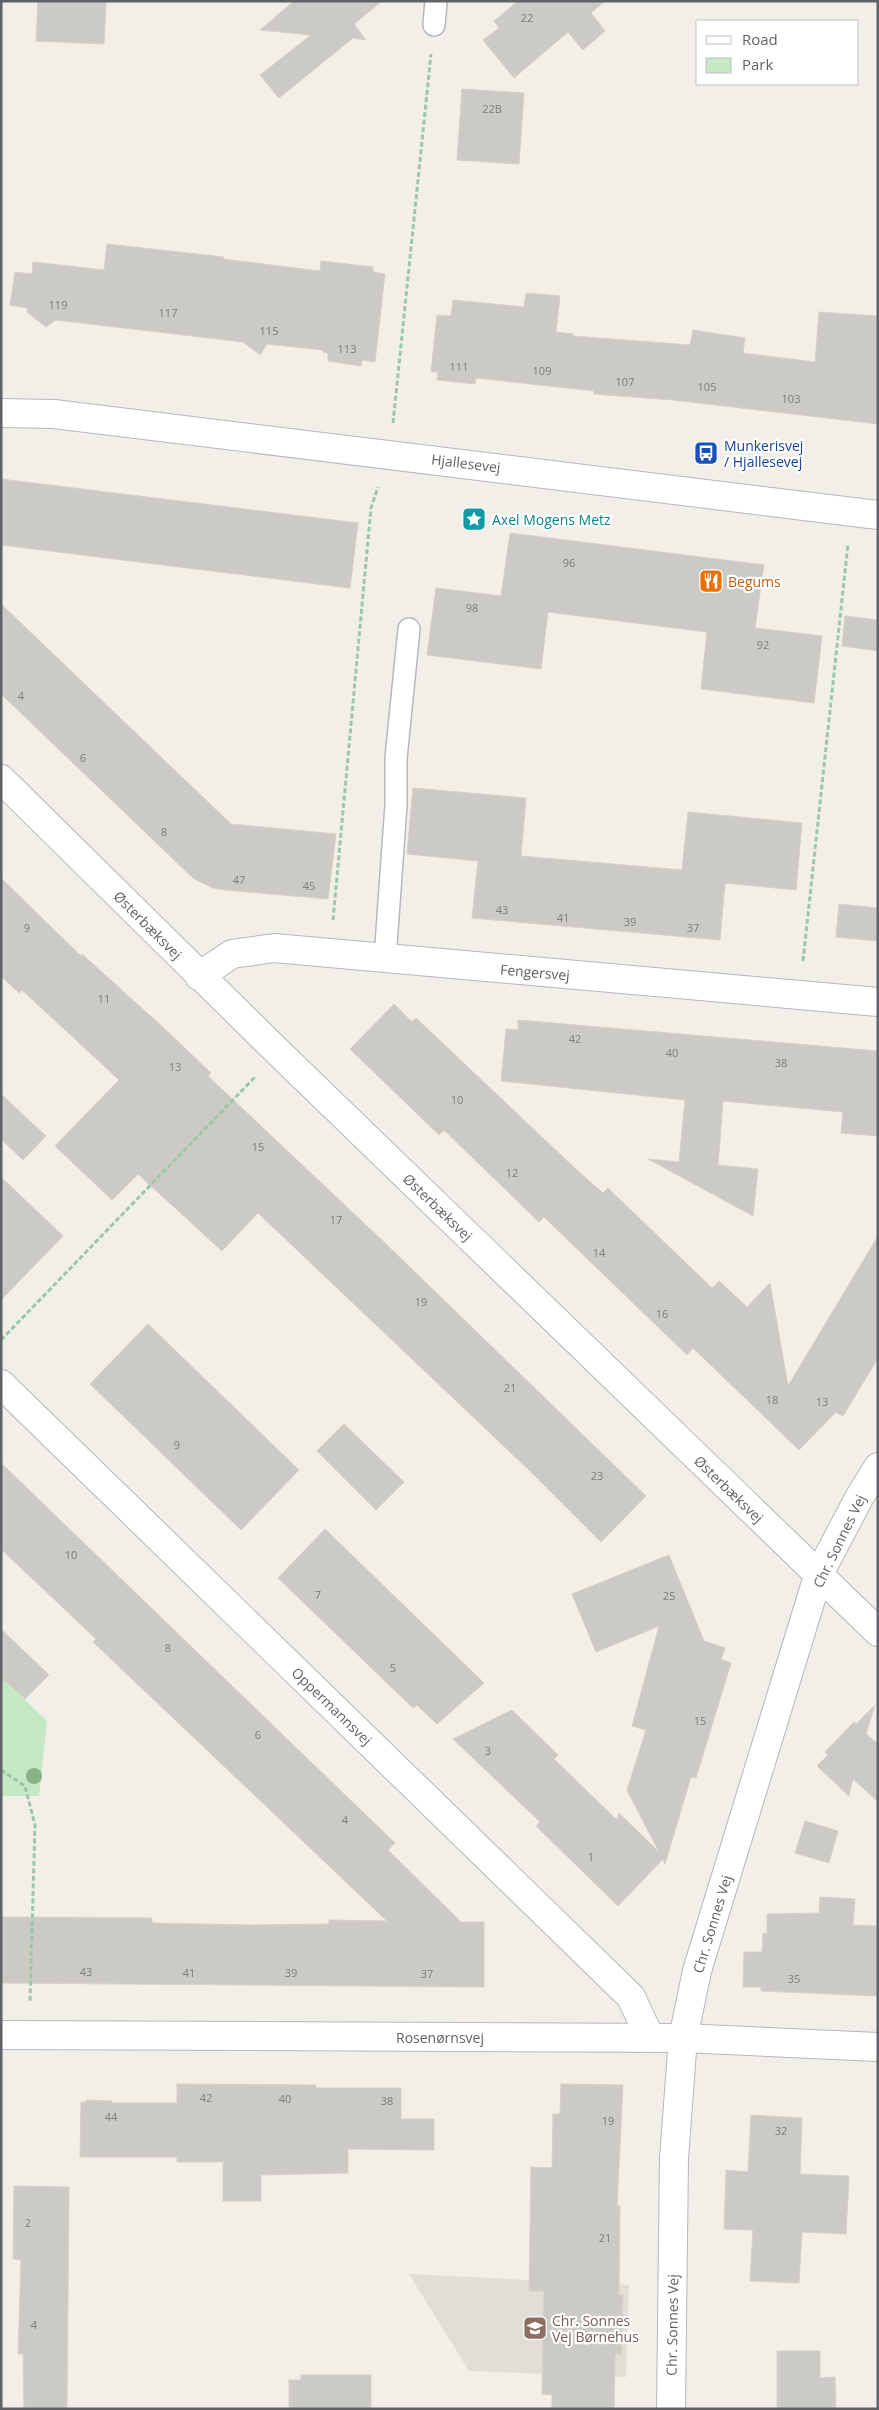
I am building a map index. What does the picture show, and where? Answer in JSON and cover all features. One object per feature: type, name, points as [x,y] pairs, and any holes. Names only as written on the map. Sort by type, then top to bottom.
[{"type":"street","name":"Hjallesevej","points":[[1,401],[54,414]]},
{"type":"street","name":"Hjallesevej","points":[[1,412],[54,414],[865,513]]},
{"type":"street","name":"Østerbæksvej","points":[[1,779],[199,976],[878,1632]]},
{"type":"street","name":"Fengersvej","points":[[199,976],[232,954],[274,948],[878,1002]]},
{"type":"street","name":"Oppermannsvej","points":[[1,1384],[631,1997],[650,2038]]},
{"type":"street","name":"Chr. Sonnes Vej","points":[[671,2409],[674,2158],[683,2038],[696,1971],[818,1576],[868,1500],[878,1467]]},
{"type":"street","name":"Rosenørnsvej","points":[[1,2035],[683,2038],[878,2047]]},
{"type":"lane","points":[[434,25],[436,1]]},
{"type":"lane","points":[[385,959],[396,806],[396,758],[408,629]]},
{"type":"path","points":[[799,995],[865,513]]},
{"type":"path","points":[[1,1340],[279,1053]]},
{"type":"path","points":[[1,1770],[25,1786],[35,1825],[29,2035]]},
{"type":"shaded area","name":"Chr. Sonnes Vej Børnehus","points":[[409,2274],[629,2285],[626,2377],[469,2371]]},
{"type":"green space","points":[[1,1677],[47,1721],[39,1796],[1,1796]]},
{"type":"building","points":[[38,1],[106,1],[104,44],[36,41]]},
{"type":"building","points":[[294,1],[382,1],[354,24],[366,40],[353,38],[279,98],[260,75],[311,35],[260,30]]},
{"type":"building","points":[[518,1],[605,1],[591,13],[605,31],[583,50],[568,32],[514,78],[483,40],[499,28],[494,21]]},
{"type":"building","points":[[462,89],[524,93],[519,164],[457,160]]},
{"type":"building","points":[[107,244],[224,257],[223,259],[320,271],[321,261],[373,267],[373,272],[385,274],[375,362],[362,360],[361,366],[328,361],[328,353],[323,352],[323,350],[267,344],[260,355],[243,342],[56,320],[46,327],[27,312],[28,308],[10,305],[15,272],[32,274],[33,262],[104,270]]},
{"type":"building","points":[[526,293],[560,296],[556,332],[573,334],[573,336],[690,345],[693,330],[745,338],[743,353],[815,362],[819,312],[878,316],[878,424],[673,400],[594,394],[594,391],[476,378],[475,384],[437,380],[438,372],[431,372],[437,315],[451,316],[453,300],[524,307]]},
{"type":"building","points":[[1,479],[358,523],[350,588],[1,545]]},
{"type":"building","points":[[510,533],[764,565],[755,628],[822,636],[814,703],[701,689],[707,632],[548,612],[541,669],[427,655],[436,588],[501,596]]},
{"type":"building","points":[[1,604],[231,824],[336,834],[328,899],[225,890],[213,888],[194,879],[1,694]]},
{"type":"building","points":[[845,616],[878,620],[878,651],[842,646]]},
{"type":"building","points":[[413,788],[526,798],[521,856],[682,870],[688,812],[802,823],[796,890],[725,883],[720,940],[472,918],[478,861],[407,854]]},
{"type":"building","points":[[1,878],[81,956],[82,954],[211,1073],[208,1076],[384,1242],[646,1496],[601,1542],[531,1472],[258,1213],[222,1251],[138,1174],[112,1200],[55,1146],[119,1080],[22,990],[19,993],[1,976]]},
{"type":"building","points":[[839,904],[878,908],[878,941],[836,937]]},
{"type":"building","points":[[394,1004],[412,1022],[416,1018],[603,1193],[608,1188],[712,1288],[719,1281],[747,1307],[770,1283],[788,1386],[878,1236],[878,1358],[843,1416],[836,1412],[799,1450],[693,1348],[687,1355],[544,1217],[539,1222],[444,1130],[439,1135],[350,1049]]},
{"type":"building","points":[[518,1020],[878,1051],[878,1136],[841,1133],[843,1112],[723,1101],[718,1165],[758,1169],[753,1216],[648,1159],[679,1162],[685,1100],[501,1081],[506,1029],[518,1030]]},
{"type":"building","points":[[1,1094],[46,1136],[23,1160],[1,1139]]},
{"type":"building","points":[[1,1177],[63,1236],[1,1300]]},
{"type":"building","points":[[148,1324],[299,1470],[241,1530],[90,1384]]},
{"type":"building","points":[[344,1424],[404,1482],[376,1510],[317,1451]]},
{"type":"building","points":[[1,1463],[395,1843],[388,1850],[461,1922],[484,1922],[484,1987],[1,1983],[1,1917],[152,1918],[152,1923],[251,1925],[329,1924],[329,1920],[387,1921],[93,1642],[96,1639],[1,1549]]},
{"type":"building","points":[[325,1529],[484,1683],[437,1724],[417,1705],[413,1708],[278,1578]]},
{"type":"building","points":[[669,1555],[704,1641],[725,1648],[721,1659],[731,1663],[696,1778],[691,1777],[665,1864],[663,1859],[618,1906],[536,1826],[540,1822],[453,1739],[512,1710],[558,1755],[554,1759],[617,1820],[619,1813],[659,1852],[627,1790],[646,1730],[632,1726],[659,1626],[596,1652],[572,1594]]},
{"type":"building","points":[[1,1629],[49,1675],[25,1699],[1,1677]]},
{"type":"building","points":[[875,1705],[866,1734],[878,1744],[878,1802],[853,1779],[849,1796],[817,1766],[828,1755],[825,1752],[854,1722],[856,1724]]},
{"type":"building","points":[[805,1821],[838,1831],[829,1863],[795,1853]]},
{"type":"building","points":[[820,1897],[855,1899],[853,1925],[878,1926],[878,1996],[761,1991],[761,1987],[743,1987],[744,1952],[762,1952],[763,1933],[767,1934],[767,1914],[819,1913]]},
{"type":"building","points":[[177,2084],[316,2085],[316,2088],[401,2088],[401,2119],[434,2119],[434,2150],[348,2149],[348,2173],[261,2175],[261,2201],[223,2201],[223,2162],[177,2162],[177,2157],[80,2157],[81,2102],[86,2102],[86,2100],[112,2101],[112,2103],[177,2103]]},
{"type":"building","points":[[561,2084],[623,2085],[617,2206],[620,2206],[619,2295],[623,2295],[621,2354],[615,2354],[614,2409],[552,2409],[552,2395],[542,2394],[544,2291],[529,2291],[531,2167],[552,2168],[553,2114],[560,2114]]},
{"type":"building","points":[[751,2115],[802,2118],[800,2174],[849,2176],[846,2234],[802,2232],[799,2283],[750,2281],[753,2230],[724,2229],[726,2170],[748,2172]]},
{"type":"building","points":[[14,2186],[69,2187],[67,2409],[24,2409],[23,2354],[18,2354],[21,2260],[13,2259]]},
{"type":"building","points":[[777,2351],[820,2351],[820,2378],[835,2377],[836,2409],[777,2409]]},
{"type":"building","points":[[301,2375],[371,2375],[371,2409],[289,2409],[289,2380],[301,2380]]},
{"type":"place","name":"Munkerisvej / Hjallesevej","points":[[706,453]]},
{"type":"place","name":"Axel Mogens Metz","points":[[474,519]]},
{"type":"place","name":"Begums","points":[[711,581]]},
{"type":"place","name":"Chr. Sonnes Vej Børnehus","points":[[535,2328]]}]
